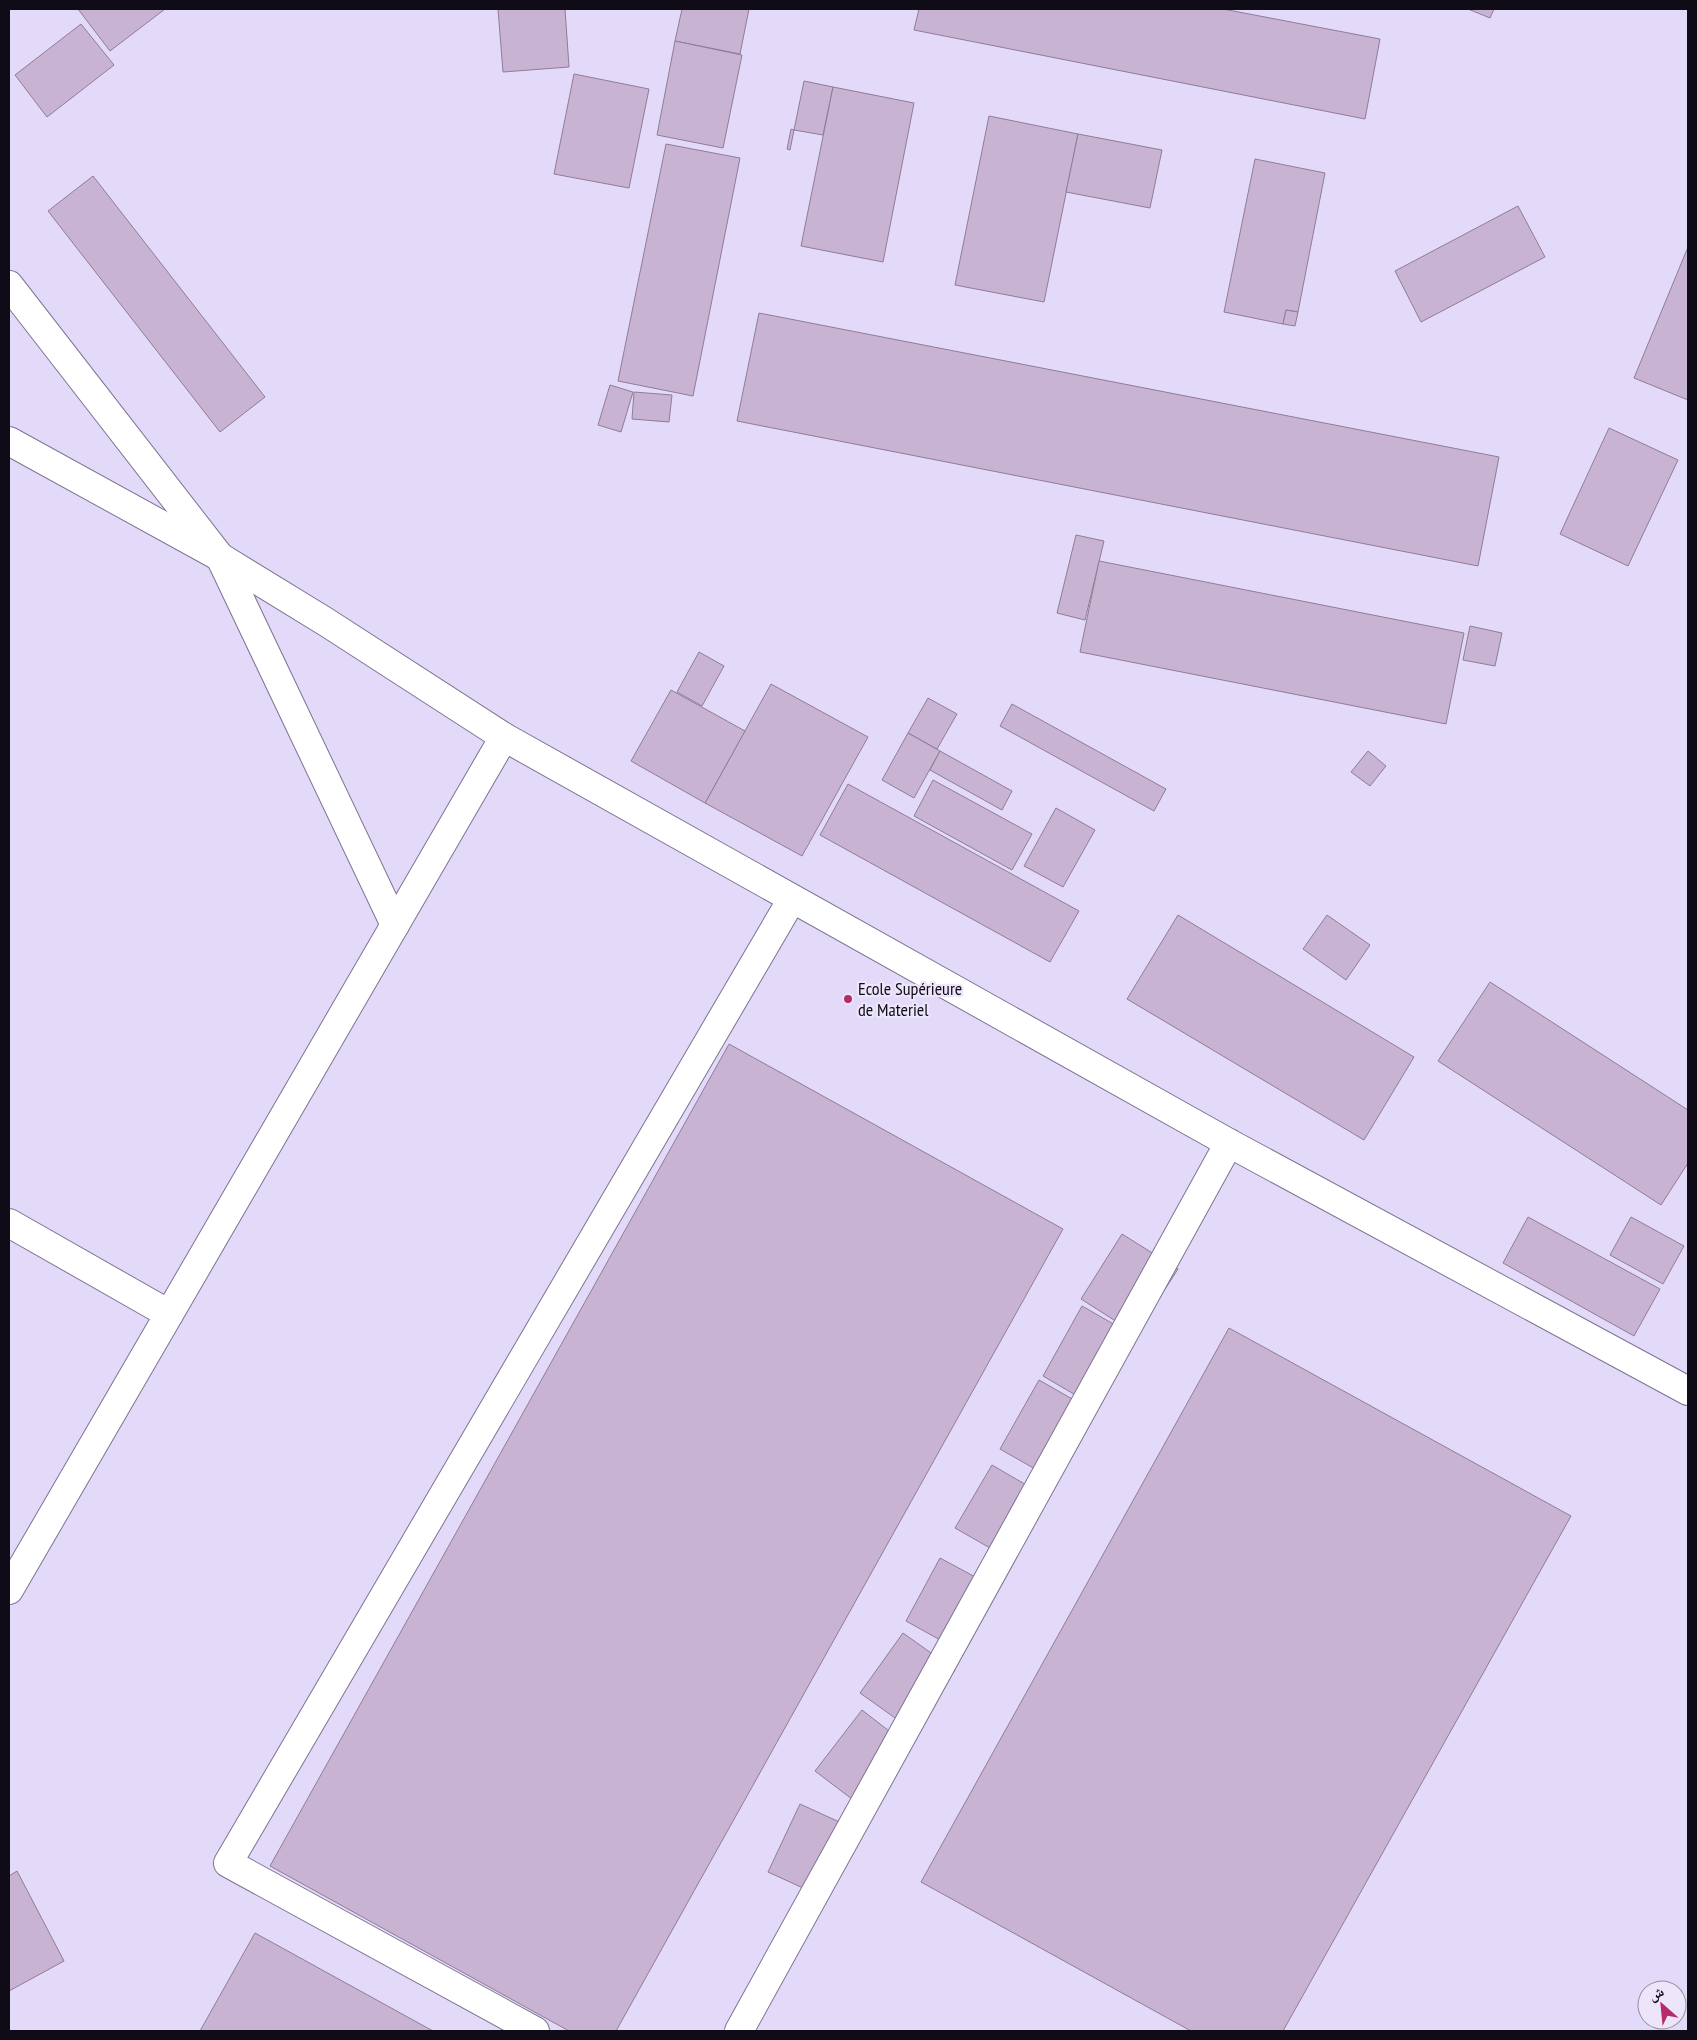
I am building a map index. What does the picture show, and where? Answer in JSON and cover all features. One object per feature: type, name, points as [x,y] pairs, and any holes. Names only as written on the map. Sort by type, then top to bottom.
[{"type":"street","points":[[9,285],[220,557],[395,925]]},
{"type":"street","points":[[9,441],[220,557],[326,622],[504,737],[1229,1143],[1688,1391]]},
{"type":"street","points":[[9,1590],[504,737]]},
{"type":"street","points":[[535,2031],[228,1862],[792,899]]},
{"type":"street","points":[[739,2031],[1229,1143]]},
{"type":"street","points":[[9,1223],[169,1314]]},
{"type":"shaded area","name":"Ecole Supérieure de Materiel","points":[[9,9],[1688,9],[1688,2031],[9,2031]]},
{"type":"building","points":[[78,9],[165,9],[110,51]]},
{"type":"building","points":[[498,9],[565,9],[569,67],[503,72]]},
{"type":"building","points":[[682,9],[749,9],[740,54],[675,41]]},
{"type":"building","points":[[919,9],[1223,9],[1380,39],[1365,119],[914,30]]},
{"type":"building","points":[[1468,9],[1494,9],[1490,18]]},
{"type":"building","points":[[81,24],[114,65],[47,117],[15,75]]},
{"type":"building","points":[[675,41],[742,55],[723,148],[657,135]]},
{"type":"building","points":[[574,74],[649,89],[629,188],[554,174]]},
{"type":"building","points":[[804,81],[833,87],[823,135],[794,130]]},
{"type":"building","points":[[833,87],[914,103],[883,262],[801,246]]},
{"type":"building","points":[[989,116],[1078,134],[1044,302],[955,285]]},
{"type":"building","points":[[791,129],[794,130],[790,150],[787,149]]},
{"type":"building","points":[[1078,134],[1162,150],[1150,208],[1066,192]]},
{"type":"building","points":[[666,144],[740,158],[693,396],[618,381]]},
{"type":"building","points":[[1255,159],[1325,173],[1298,312],[1286,310],[1283,324],[1224,312]]},
{"type":"building","points":[[93,176],[265,397],[220,432],[48,211]]},
{"type":"building","points":[[1518,206],[1545,257],[1421,322],[1395,271]]},
{"type":"building","points":[[1688,247],[1688,400],[1634,378]]},
{"type":"building","points":[[1286,310],[1298,312],[1295,326],[1283,324]]},
{"type":"building","points":[[759,313],[1499,457],[1478,566],[737,421]]},
{"type":"building","points":[[610,385],[633,392],[621,432],[598,425]]},
{"type":"building","points":[[634,392],[672,395],[669,422],[632,419]]},
{"type":"building","points":[[1609,428],[1678,460],[1628,566],[1560,534]]},
{"type":"building","points":[[1076,535],[1104,541],[1085,620],[1057,613]]},
{"type":"building","points":[[1099,561],[1464,633],[1446,724],[1080,652]]},
{"type":"building","points":[[1470,626],[1502,633],[1495,666],[1463,660]]},
{"type":"building","points":[[699,652],[724,666],[702,706],[677,692]]},
{"type":"building","points":[[771,684],[868,737],[802,856],[705,803]]},
{"type":"building","points":[[671,690],[745,731],[705,803],[631,761]]},
{"type":"building","points":[[928,698],[957,714],[937,749],[908,733]]},
{"type":"building","points":[[1012,704],[1166,789],[1154,811],[1000,726]]},
{"type":"building","points":[[908,733],[940,751],[914,798],[882,780]]},
{"type":"building","points":[[940,751],[1012,791],[1002,810],[930,770]]},
{"type":"building","points":[[1368,751],[1386,766],[1370,786],[1351,772]]},
{"type":"building","points":[[933,780],[1032,834],[1012,870],[914,816]]},
{"type":"building","points":[[848,784],[1079,911],[1050,962],[820,835]]},
{"type":"building","points":[[1056,808],[1095,830],[1063,887],[1024,866]]},
{"type":"building","points":[[1178,915],[1414,1057],[1364,1140],[1127,999]]},
{"type":"building","points":[[1327,915],[1370,945],[1346,980],[1303,949]]},
{"type":"building","points":[[1490,982],[1688,1110],[1688,1163],[1661,1205],[1438,1061]]},
{"type":"building","points":[[729,1044],[1063,1229],[616,2031],[569,2031],[270,1866]]},
{"type":"building","points":[[1528,1217],[1660,1289],[1634,1336],[1503,1263]]},
{"type":"building","points":[[1631,1217],[1684,1246],[1663,1284],[1610,1255]]},
{"type":"building","points":[[1122,1234],[1178,1269],[1136,1334],[1081,1299]]},
{"type":"building","points":[[1082,1306],[1136,1337],[1096,1407],[1043,1376]]},
{"type":"building","points":[[1229,1328],[1571,1516],[1283,2031],[1191,2031],[921,1882]]},
{"type":"building","points":[[1039,1380],[1095,1412],[1056,1481],[1000,1449]]},
{"type":"building","points":[[992,1465],[1047,1497],[1011,1560],[955,1528]]},
{"type":"building","points":[[940,1558],[994,1587],[960,1651],[906,1621]]},
{"type":"building","points":[[903,1633],[955,1670],[912,1730],[860,1693]]},
{"type":"building","points":[[862,1710],[911,1748],[865,1809],[815,1771]]},
{"type":"building","points":[[800,1804],[857,1830],[825,1898],[768,1872]]},
{"type":"building","points":[[17,1871],[64,1961],[9,1991],[9,1876]]},
{"type":"building","points":[[255,1933],[433,2031],[200,2031]]},
{"type":"place","name":"Ecole Supérieure de Materiel","points":[[848,999]]}]
